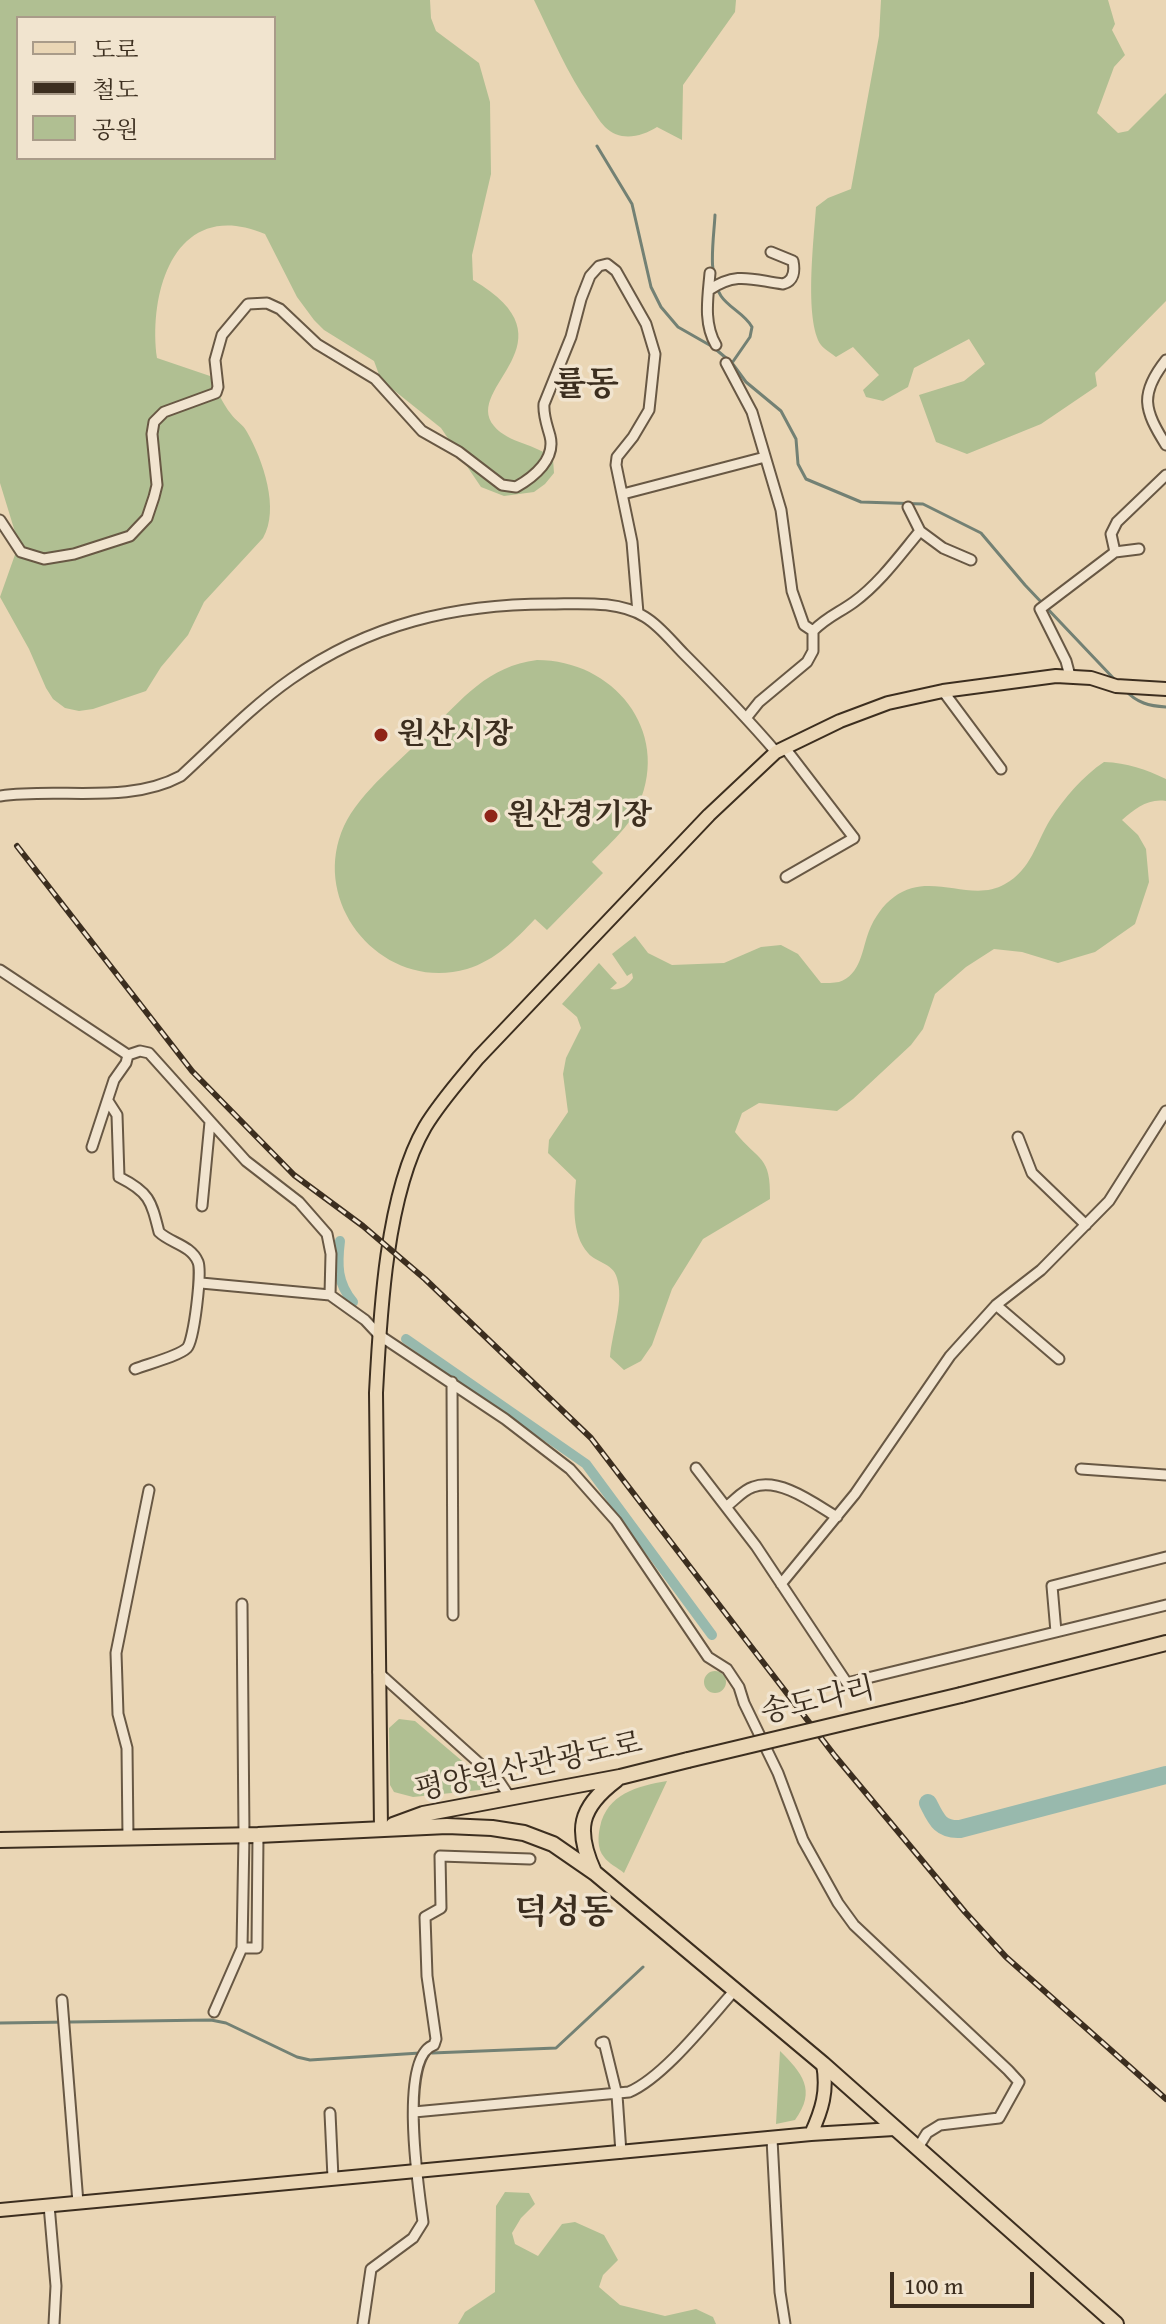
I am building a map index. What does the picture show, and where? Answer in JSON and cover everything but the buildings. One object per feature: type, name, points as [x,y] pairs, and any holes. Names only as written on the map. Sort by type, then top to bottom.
[{"type":"highway","name":"송도다리","points":[[688,1760],[1166,1643]]},
{"type":"highway","name":"평양원산관광도로","points":[[381,1829],[423,1814],[620,1777],[688,1760]]},
{"type":"highway","points":[[595,1873],[583,1848],[582,1830],[597,1794],[620,1777]]},
{"type":"highway","points":[[0,1840],[251,1835],[447,1826],[524,1833],[553,1844],[595,1873],[823,2064],[1116,2324]]},
{"type":"main road","points":[[381,1829],[376,1393],[379,1335],[383,1291],[402,1184],[414,1148],[437,1109],[488,1047],[709,815],[781,750],[840,721],[888,703],[943,691],[1070,676],[1122,687],[1166,689]]},
{"type":"main road","points":[[811,2134],[823,2107],[826,2082],[823,2064]]},
{"type":"main road","points":[[0,2210],[811,2134],[894,2129]]},
{"type":"street","points":[[714,286],[740,277],[788,283],[794,273],[793,261],[771,252]]},
{"type":"street","points":[[0,520],[21,552],[44,559],[74,554],[130,536],[147,518],[156,490],[154,422],[164,412],[216,393],[215,360],[222,335],[241,310],[248,304],[260,301],[273,304],[307,336],[375,379],[422,431],[459,452],[502,485],[516,487],[538,471],[550,453],[544,404],[571,337],[590,276],[603,264],[616,271],[646,324],[655,354],[649,410],[616,461],[632,542],[638,613]]},
{"type":"street","points":[[710,273],[714,286],[709,329],[716,345]]},
{"type":"street","points":[[1166,360],[1147,390],[1147,404],[1166,445]]},
{"type":"street","points":[[726,363],[752,412],[781,510],[792,591],[804,625],[813,631]]},
{"type":"street","points":[[623,494],[765,457]]},
{"type":"street","points":[[1115,552],[1111,534],[1117,522],[1166,475]]},
{"type":"street","points":[[908,507],[920,531],[943,548],[971,560]]},
{"type":"street","points":[[747,717],[759,702],[807,662],[813,651],[813,631],[834,612],[855,601],[888,571],[920,531]]},
{"type":"street","points":[[1070,676],[1066,661],[1040,609],[1115,552],[1139,549]]},
{"type":"street","points":[[0,796],[37,792],[118,792],[163,785],[181,776],[251,712],[310,666],[338,649],[440,612],[508,604],[594,604],[638,613],[660,629],[781,750],[854,838],[786,877]]},
{"type":"street","points":[[943,691],[1001,769]]},
{"type":"street","points":[[0,970],[128,1055]]},
{"type":"street","points":[[128,1055],[140,1051],[149,1053],[246,1161],[299,1202],[327,1234],[331,1254],[330,1295]]},
{"type":"street","points":[[92,1147],[114,1080],[128,1055]]},
{"type":"street","points":[[108,1101],[117,1115],[119,1177],[140,1188],[149,1197],[159,1232],[191,1253],[198,1262],[201,1283],[194,1307],[192,1340],[186,1350],[135,1369]]},
{"type":"street","points":[[781,1584],[837,1517],[950,1356],[996,1305],[1041,1270],[1109,1201],[1166,1111]]},
{"type":"street","points":[[202,1206],[210,1122]]},
{"type":"street","points":[[1018,1137],[1032,1173],[1086,1225]]},
{"type":"street","points":[[201,1283],[330,1295],[365,1320],[379,1335],[452,1382],[570,1469],[616,1521],[708,1657],[727,1669],[739,1687],[778,1773],[803,1840],[838,1903],[854,1925],[1019,2082],[999,2118],[940,2125],[927,2133],[917,2149]]},
{"type":"street","points":[[996,1305],[1059,1359]]},
{"type":"street","points":[[452,1382],[453,1615]]},
{"type":"street","points":[[696,1468],[727,1506],[847,1683],[1166,1605]]},
{"type":"street","points":[[1081,1469],[1166,1475]]},
{"type":"street","points":[[727,1506],[748,1488],[775,1486],[793,1492],[837,1517]]},
{"type":"street","points":[[128,1838],[127,1748],[118,1714],[116,1653],[149,1490]]},
{"type":"street","points":[[1056,1632],[1052,1586],[1166,1557]]},
{"type":"street","points":[[242,1604],[257,1948],[242,1948]]},
{"type":"street","points":[[378,1672],[499,1781],[511,1799]]},
{"type":"street","points":[[214,2012],[242,1948],[251,1835]]},
{"type":"street","points":[[363,2324],[371,2269],[413,2238],[423,2222],[415,2171],[414,2112],[417,2068],[423,2054],[434,2045],[436,2039],[427,1976],[425,1917],[441,1908],[440,1856],[530,1859]]},
{"type":"street","points":[[414,2112],[629,2092],[642,2085],[670,2060],[735,1990]]},
{"type":"street","points":[[62,2000],[78,2203]]},
{"type":"street","points":[[601,2043],[604,2042],[617,2095],[621,2153]]},
{"type":"street","points":[[330,2113],[333,2178]]},
{"type":"street","points":[[772,2139],[780,2292],[785,2324]]},
{"type":"street","points":[[49,2205],[56,2286],[54,2324]]},
{"type":"green space","points":[[0,0],[430,0],[431,18],[436,31],[479,63],[490,102],[491,174],[472,255],[473,280],[503,302],[516,323],[518,343],[492,395],[488,411],[500,432],[553,459],[554,473],[534,492],[504,496],[481,487],[441,428],[381,380],[374,361],[324,330],[314,320],[297,297],[265,234],[234,226],[209,228],[189,239],[174,257],[164,279],[155,332],[157,358],[210,376],[228,410],[245,429],[264,470],[270,499],[268,526],[263,538],[204,602],[188,635],[146,691],[79,711],[65,708],[53,699],[0,597],[17,549],[0,483]]},
{"type":"green space","points":[[534,0],[736,0],[735,12],[683,85],[682,140],[657,127],[624,136],[605,127],[574,81]]},
{"type":"green space","points":[[881,0],[1108,0],[1115,24],[1112,30],[1125,55],[1114,67],[1097,113],[1118,133],[1128,131],[1166,93],[1166,301],[1095,373],[1097,386],[1041,424],[967,454],[936,442],[919,395],[964,381],[985,364],[969,339],[914,368],[908,387],[883,401],[866,397],[863,390],[879,375],[853,347],[836,357],[821,345],[816,333],[811,278],[816,207],[828,198],[851,189],[879,36]]},
{"type":"green space","name":"원산경기장","points":[[537,660],[565,663],[590,672],[611,686],[628,704],[641,726],[647,750],[647,777],[639,804],[624,828],[592,862],[603,873],[547,930],[535,919],[496,955],[467,969],[436,973],[408,968],[382,955],[361,936],[345,912],[336,885],[336,856],[344,826],[371,788],[465,696],[504,669]]},
{"type":"green space","points":[[1104,762],[1136,767],[1166,779],[1166,801],[1148,803],[1122,820],[1138,835],[1146,849],[1149,882],[1135,924],[1095,952],[1058,963],[1022,952],[994,949],[966,967],[935,994],[923,1029],[911,1045],[837,1111],[759,1103],[742,1113],[735,1132],[766,1166],[770,1199],[703,1239],[672,1289],[652,1345],[641,1361],[624,1370],[610,1357],[619,1300],[616,1275],[610,1267],[592,1257],[583,1245],[575,1218],[576,1180],[548,1153],[549,1140],[568,1112],[563,1074],[566,1058],[581,1028],[577,1017],[562,1004],[599,963],[617,983],[610,989],[620,989],[628,983],[633,978],[632,973],[627,976],[612,954],[635,936],[648,953],[672,965],[724,963],[761,947],[781,945],[798,954],[821,983],[846,979],[856,968],[873,921],[894,897],[922,886],[978,891],[1005,884],[1027,864],[1061,804],[1081,781]]},
{"type":"green space","points":[[715,1671],[726,1682],[715,1693],[704,1682]]},
{"type":"green space","points":[[399,1719],[415,1721],[481,1777],[483,1786],[480,1790],[413,1797],[394,1792],[390,1785],[389,1728]]},
{"type":"green space","points":[[667,1781],[624,1873],[608,1861],[600,1850],[599,1834],[604,1816],[616,1799],[634,1789]]},
{"type":"green space","points":[[780,2051],[795,2067],[806,2091],[802,2109],[795,2120],[776,2124]]},
{"type":"green space","points":[[505,2192],[529,2193],[535,2204],[512,2233],[515,2244],[538,2256],[562,2224],[575,2222],[604,2235],[618,2260],[603,2275],[599,2287],[620,2305],[665,2316],[696,2309],[713,2317],[716,2324],[458,2324],[465,2312],[495,2292],[496,2206]]},
{"type":"waterway","points":[[597,146],[632,204],[651,287],[661,307],[678,327],[713,347],[732,363],[746,382],[781,411],[796,439],[798,464],[806,479],[861,502],[923,504],[981,533],[1025,585],[1117,682]]},
{"type":"waterway","points":[[715,215],[714,278],[724,300],[752,327],[750,337],[732,363]]},
{"type":"waterway","points":[[1125,690],[1144,703],[1166,707]]},
{"type":"waterway","points":[[340,1241],[339,1273],[353,1302]]},
{"type":"waterway","points":[[406,1339],[586,1464],[712,1635]]},
{"type":"waterway","points":[[928,1803],[936,1819],[943,1825],[960,1829],[1166,1775]]},
{"type":"waterway","points":[[432,2053],[556,2048],[643,1967]]},
{"type":"waterway","points":[[0,2023],[211,2020],[226,2023],[297,2057],[310,2060],[420,2053]]},
{"type":"railway","points":[[17,846],[192,1071],[294,1175],[363,1226],[425,1279],[591,1438],[835,1756],[965,1912],[1006,1957],[1166,2099]]},
{"type":"place","name":"원산시장","points":[[381,735]]},
{"type":"place","name":"원산경기장","points":[[491,816]]},
{"type":"district","name":"률동","points":[[586,386]]},
{"type":"district","name":"덕성동","points":[[564,1914]]}]
